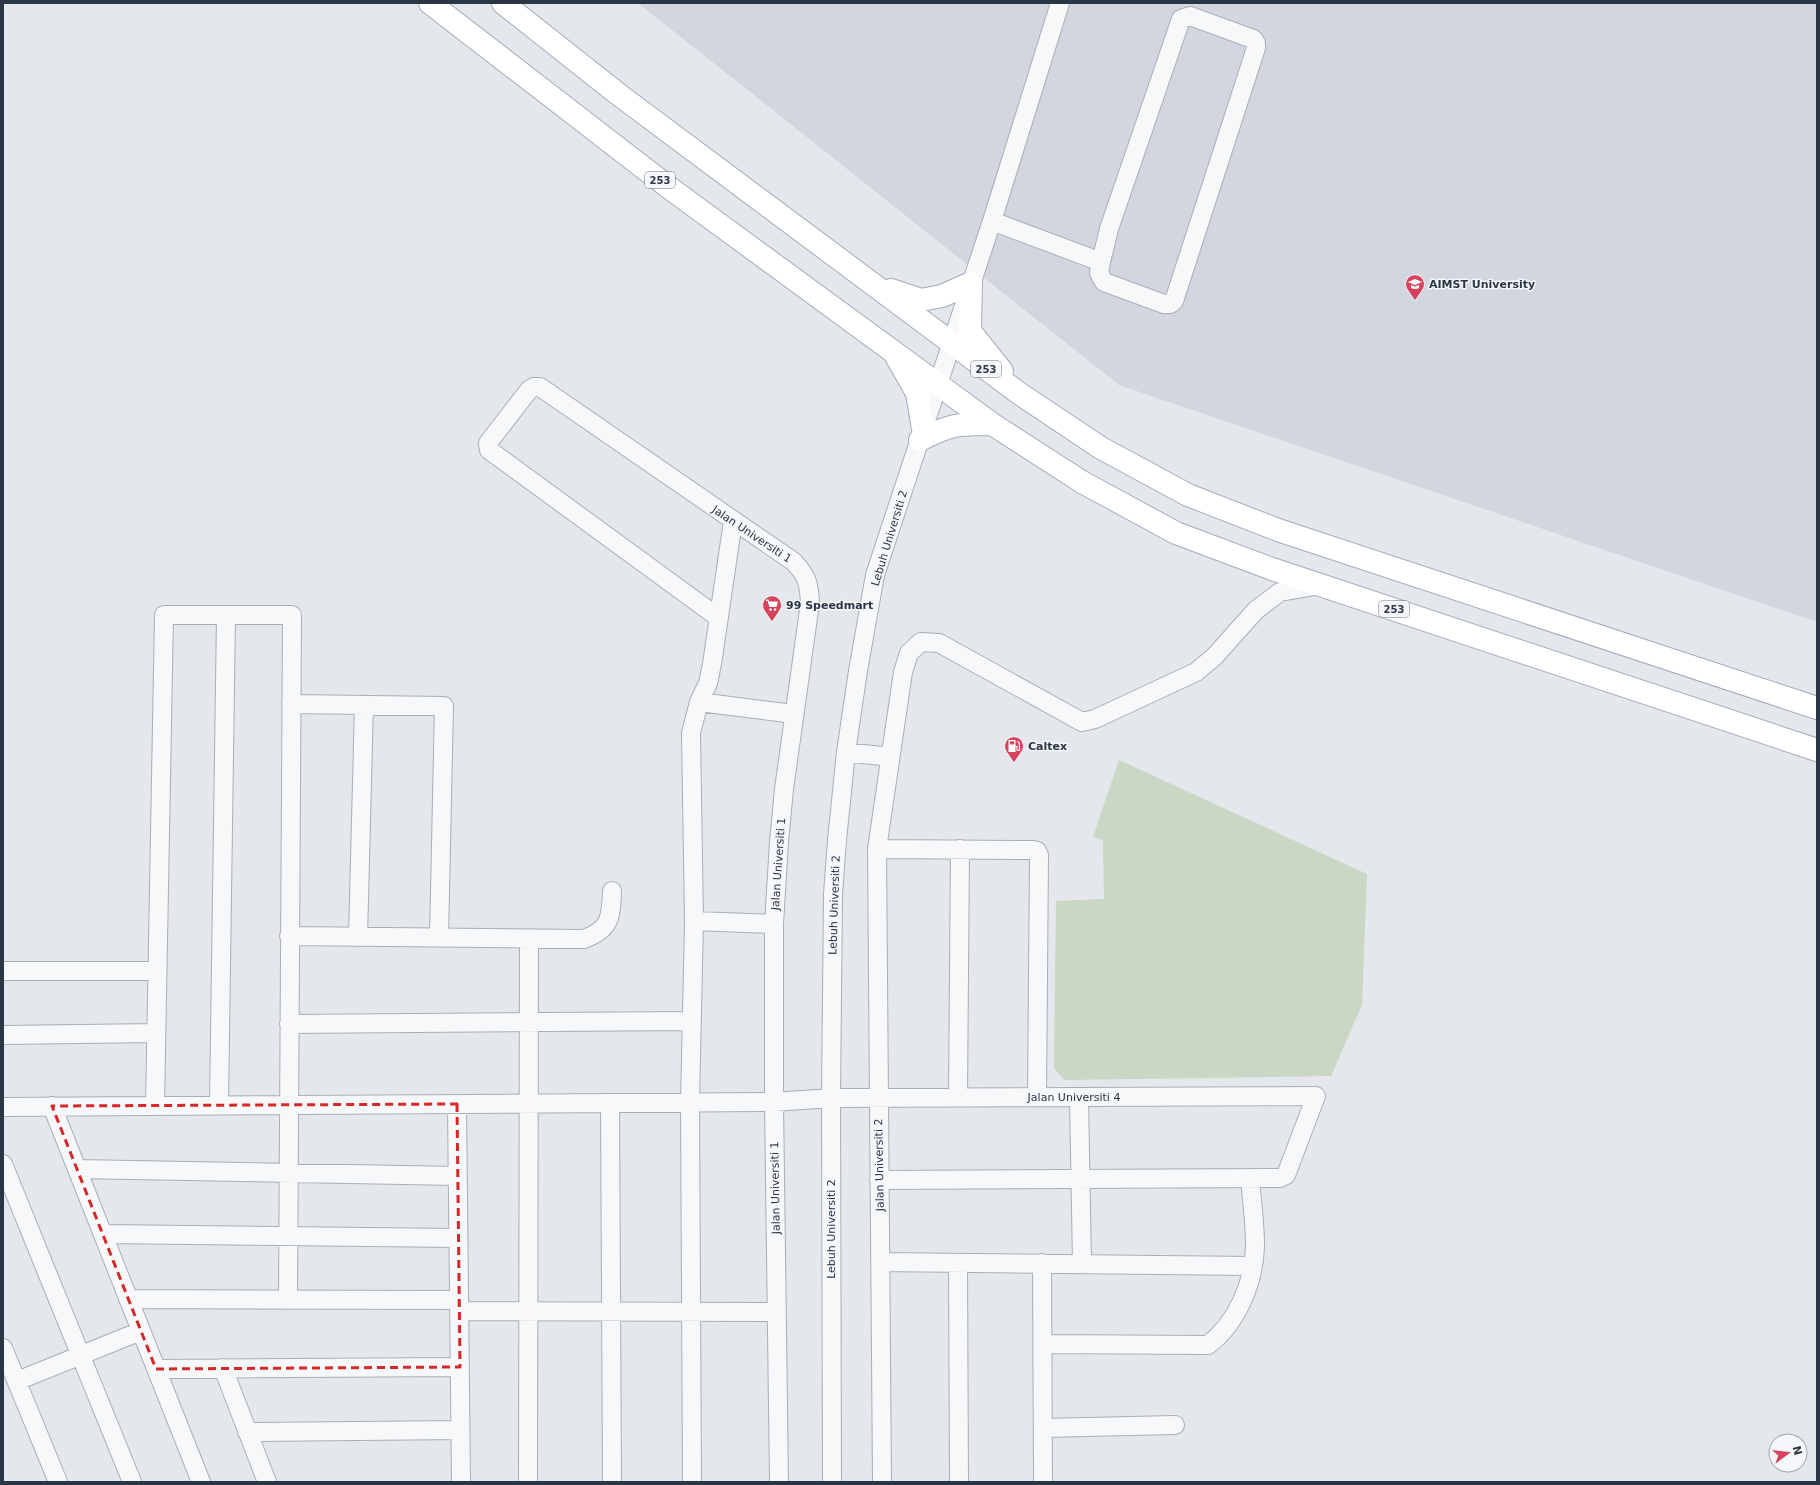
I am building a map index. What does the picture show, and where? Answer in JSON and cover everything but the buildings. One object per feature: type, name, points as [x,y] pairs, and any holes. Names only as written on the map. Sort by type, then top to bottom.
[{"type":"main road","name":"253","points":[[430,3],[671,188],[992,424],[1082,482],[1176,533],[1321,585],[1817,750]]},
{"type":"main road","name":"253","points":[[503,3],[618,94],[1020,394],[1101,448],[1188,495],[1278,530],[1817,708]]},
{"type":"main road","points":[[873,284],[921,300],[942,296],[971,283],[970,331],[1020,394]]},
{"type":"main road","points":[[894,352],[917,393],[921,435],[959,424],[992,424]]},
{"type":"street","name":"Lebuh Universiti 2","points":[[832,1482],[831,1098],[833,894],[846,752],[858,671],[875,575],[992,221],[1060,3]]},
{"type":"street","points":[[1190,16],[1252,39],[1256,43],[1256,48],[1174,300],[1170,304],[1164,304],[1104,282],[1099,273],[1101,262],[1109,229],[1181,19],[1190,16]]},
{"type":"street","points":[[992,221],[1101,262]]},
{"type":"street","name":"Jalan Universiti 1","points":[[719,618],[489,450],[488,443],[529,390],[534,387],[540,387],[794,562],[804,574],[810,587],[810,603],[779,835],[774,924],[774,1102],[779,1482]]},
{"type":"street","points":[[692,1482],[690,1103],[694,921],[691,733],[699,702],[708,683],[733,521]]},
{"type":"street","name":"Jalan Universiti 2","points":[[882,1482],[877,849],[903,672],[909,653],[921,642],[939,643],[1082,722],[1095,719],[1196,672],[1214,658],[1256,610],[1280,592],[1321,585]]},
{"type":"street","points":[[155,1106],[164,615],[292,615],[288,1300]]},
{"type":"street","points":[[219,1105],[226,615]]},
{"type":"street","points":[[699,702],[794,714]]},
{"type":"street","points":[[291,704],[444,706],[439,938]]},
{"type":"street","points":[[358,937],[364,705]]},
{"type":"street","points":[[846,752],[890,757]]},
{"type":"street","points":[[877,849],[1037,851],[1039,855],[1037,1097]]},
{"type":"street","points":[[958,1097],[960,849]]},
{"type":"street","points":[[289,936],[584,939],[596,935],[607,925],[611,912],[612,891]]},
{"type":"street","points":[[694,921],[774,924]]},
{"type":"street","points":[[528,939],[528,1482]]},
{"type":"street","points":[[3,971],[158,972]]},
{"type":"street","points":[[289,1024],[528,1021],[692,1021]]},
{"type":"street","points":[[3,1035],[156,1033]]},
{"type":"street","name":"Jalan Universiti 4","points":[[3,1107],[690,1103],[774,1102],[831,1098],[878,1097],[1316,1096],[1286,1175],[1280,1178],[1250,1178]]},
{"type":"street","points":[[1079,1097],[1082,1264]]},
{"type":"street","points":[[610,1103],[612,1482]]},
{"type":"street","points":[[457,1104],[461,1482]]},
{"type":"street","points":[[52,1106],[201,1482]]},
{"type":"street","points":[[3,1164],[132,1482]]},
{"type":"street","points":[[77,1169],[458,1176]]},
{"type":"street","points":[[879,1180],[1250,1178],[1255,1246],[1253,1266],[1242,1303],[1220,1336],[1208,1345],[1042,1344]]},
{"type":"street","points":[[103,1234],[458,1238]]},
{"type":"street","points":[[880,1262],[1253,1266]]},
{"type":"street","points":[[958,1262],[959,1482]]},
{"type":"street","points":[[1042,1263],[1043,1482]]},
{"type":"street","points":[[128,1300],[288,1300],[459,1306],[528,1312],[776,1312]]},
{"type":"street","points":[[17,1382],[141,1331]]},
{"type":"street","points":[[3,1348],[58,1482]]},
{"type":"street","points":[[156,1369],[460,1367]]},
{"type":"street","points":[[223,1368],[267,1482]]},
{"type":"street","points":[[1043,1428],[1174,1426]]},
{"type":"street","points":[[247,1432],[460,1430]]},
{"type":"highlighted area","points":[[457,1104],[460,1367],[156,1369],[52,1106]]},
{"type":"shaded area","name":"AIMST University","points":[[638,3],[1817,3],[1817,622],[1119,385]]},
{"type":"green space","points":[[1119,760],[1367,874],[1362,1005],[1331,1076],[1064,1080],[1054,1068],[1056,901],[1104,899],[1103,840],[1093,837]]},
{"type":"place","name":"AIMST University","points":[[1415,301]]},
{"type":"place","name":"99 Speedmart","points":[[772,622]]},
{"type":"place","name":"Caltex","points":[[1014,763]]}]
